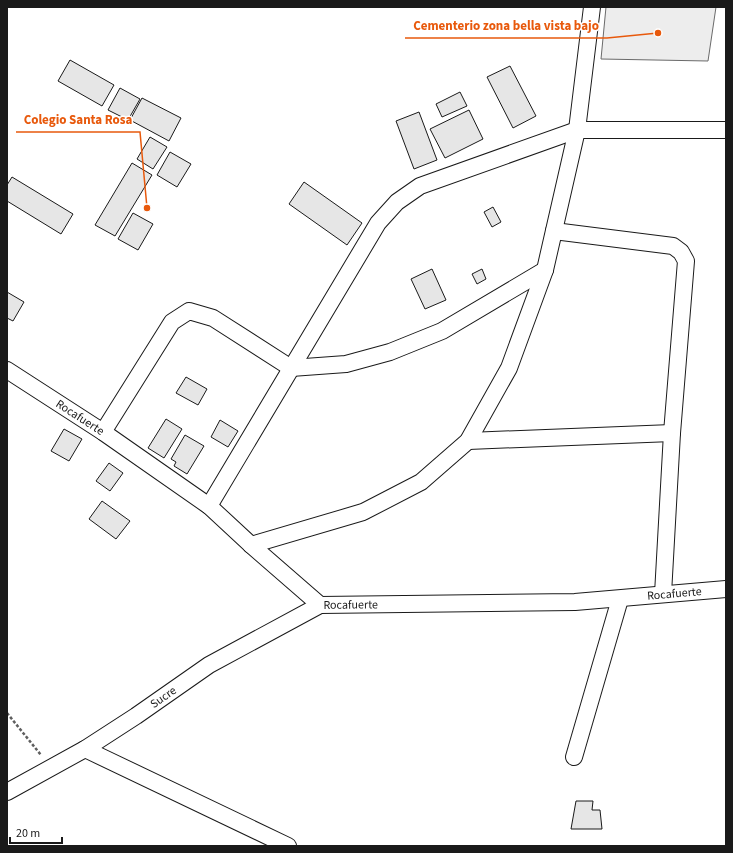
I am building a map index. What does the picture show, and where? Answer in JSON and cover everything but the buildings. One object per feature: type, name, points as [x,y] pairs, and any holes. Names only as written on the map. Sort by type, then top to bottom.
[{"type":"street","points":[[251,546],[363,512],[421,482],[468,441],[509,368],[545,270],[577,130],[592,7]]},
{"type":"street","points":[[209,506],[378,223],[397,202],[420,186],[577,130],[726,130]]},
{"type":"street","points":[[554,231],[673,246],[681,252],[686,261],[672,433],[663,594]]},
{"type":"street","points":[[103,432],[172,322],[189,311],[213,318],[292,368],[346,364],[390,352],[442,331],[545,270]]},
{"type":"street","name":"Rocafuerte","points":[[7,370],[103,432],[209,506],[251,546],[320,605],[575,602],[726,589]]},
{"type":"street","points":[[468,441],[672,433]]},
{"type":"street","points":[[574,757],[620,599]]},
{"type":"street","name":"Sucre","points":[[7,792],[85,749],[136,716],[208,665],[320,605]]},
{"type":"street","points":[[85,749],[288,846]]},
{"type":"path","points":[[7,713],[51,768]]},
{"type":"shaded area","points":[[606,7],[716,7],[708,61],[601,59]]},
{"type":"place","name":"Cementerio zona bella vista bajo","points":[[658,33]]},
{"type":"place","name":"Colegio Santa Rosa","points":[[147,208]]}]
